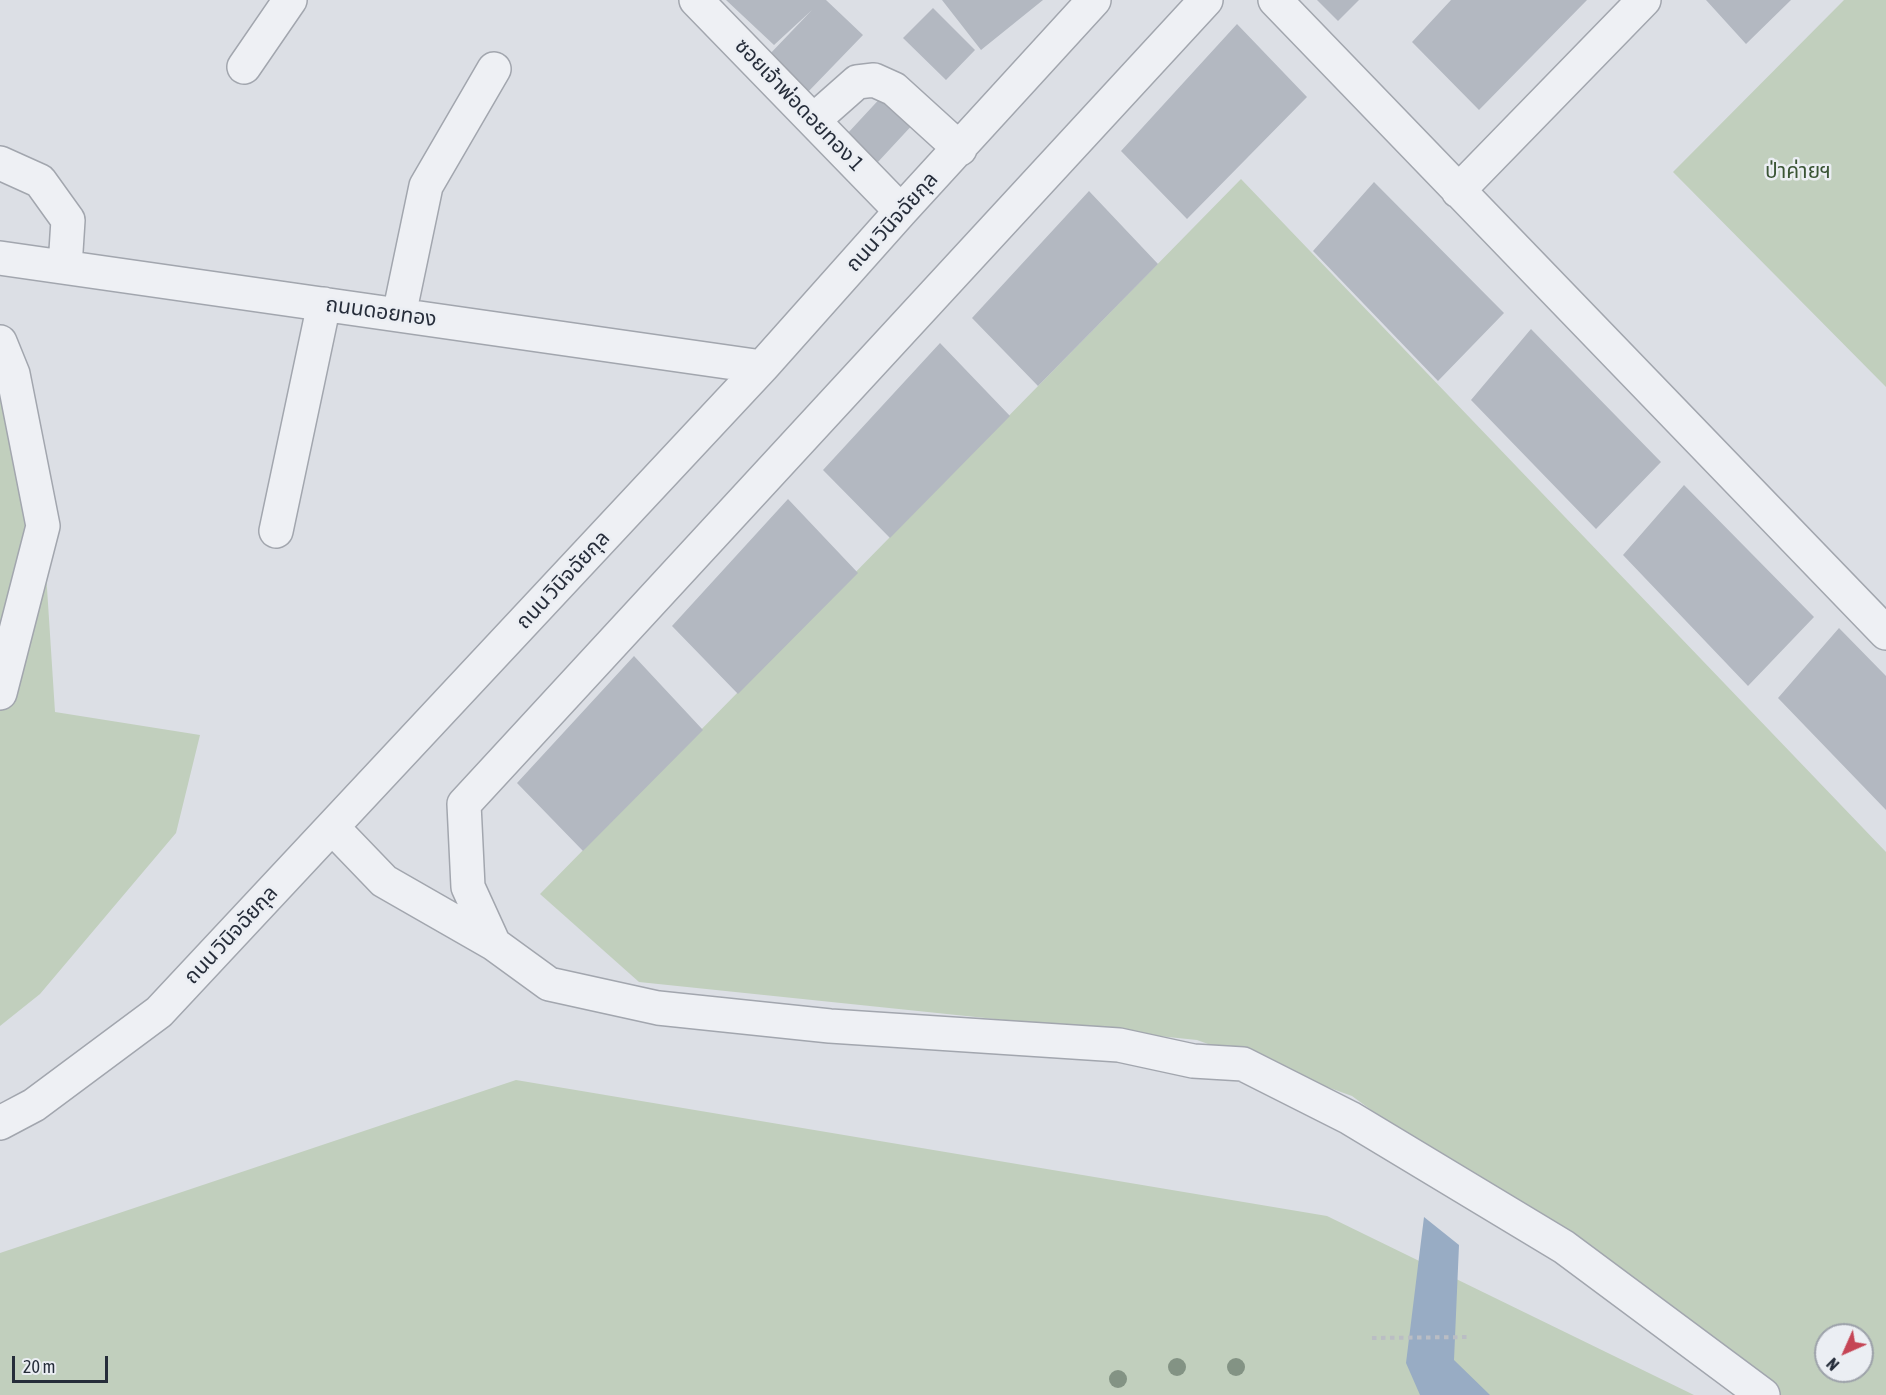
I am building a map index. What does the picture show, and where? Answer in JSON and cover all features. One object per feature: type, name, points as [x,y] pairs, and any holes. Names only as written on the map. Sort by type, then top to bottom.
[{"type":"street","points":[[244,67],[290,0]]},
{"type":"street","name":"ซอยเจ้าพ่อดอยทอง 1","points":[[696,0],[901,211]]},
{"type":"street","name":"ถนน วินิจฉัยกุล","points":[[0,1123],[34,1105],[159,1012],[762,367],[1094,0]]},
{"type":"street","points":[[494,944],[468,887],[464,804],[1206,0]]},
{"type":"street","points":[[1275,0],[1886,633]]},
{"type":"street","points":[[1458,191],[1644,0]]},
{"type":"street","points":[[399,315],[426,186],[494,69]]},
{"type":"street","points":[[823,112],[857,82],[874,80],[894,88],[960,149]]},
{"type":"street","points":[[0,164],[39,181],[68,220],[65,267]]},
{"type":"street","name":"ถนนดอยทอง","points":[[0,258],[762,367]]},
{"type":"street","points":[[276,531],[324,304]]},
{"type":"street","points":[[0,342],[13,374],[43,526],[0,693]]},
{"type":"street","points":[[332,827],[384,881],[494,944],[549,984],[658,1008],[830,1026],[1119,1046],[1193,1061],[1243,1064],[1350,1119],[1564,1247],[1762,1395]]},
{"type":"path","points":[[1372,1338],[1471,1337]]},
{"type":"green space","name":"ป่าค่ายฯ","points":[[1844,0],[1886,0],[1886,387],[1673,172]]},
{"type":"green space","points":[[1241,179],[1886,852],[1886,1395],[1762,1395],[1352,1096],[1197,1040],[639,982],[540,894]]},
{"type":"green space","points":[[0,392],[43,526],[55,712],[200,735],[176,833],[40,994],[0,1026]]},
{"type":"green space","points":[[516,1080],[1327,1216],[1694,1395],[0,1395],[0,1253]]},
{"type":"water","points":[[1424,1217],[1459,1245],[1454,1360],[1490,1395],[1420,1395],[1406,1363]]},
{"type":"building","points":[[726,0],[826,0],[863,35],[806,94],[767,57],[812,10],[774,45]]},
{"type":"building","points":[[942,0],[1043,0],[981,50]]},
{"type":"building","points":[[1317,0],[1359,0],[1338,21]]},
{"type":"building","points":[[1451,0],[1587,0],[1479,110],[1412,42]]},
{"type":"building","points":[[1706,0],[1791,0],[1746,44]]},
{"type":"building","points":[[933,8],[975,50],[946,80],[903,38]]},
{"type":"building","points":[[1237,24],[1307,97],[1187,219],[1121,151]]},
{"type":"building","points":[[885,93],[916,121],[877,163],[847,134]]},
{"type":"building","points":[[1374,182],[1504,313],[1438,381],[1313,251]]},
{"type":"building","points":[[1089,191],[1158,264],[1038,386],[972,318]]},
{"type":"building","points":[[1531,329],[1661,462],[1596,529],[1471,400]]},
{"type":"building","points":[[940,343],[1010,416],[890,538],[823,470]]},
{"type":"building","points":[[1684,485],[1814,617],[1748,686],[1623,555]]},
{"type":"building","points":[[788,499],[858,573],[738,694],[672,626]]},
{"type":"building","points":[[1839,628],[1886,676],[1886,810],[1778,698]]},
{"type":"building","points":[[634,656],[703,730],[583,851],[517,783]]}]
